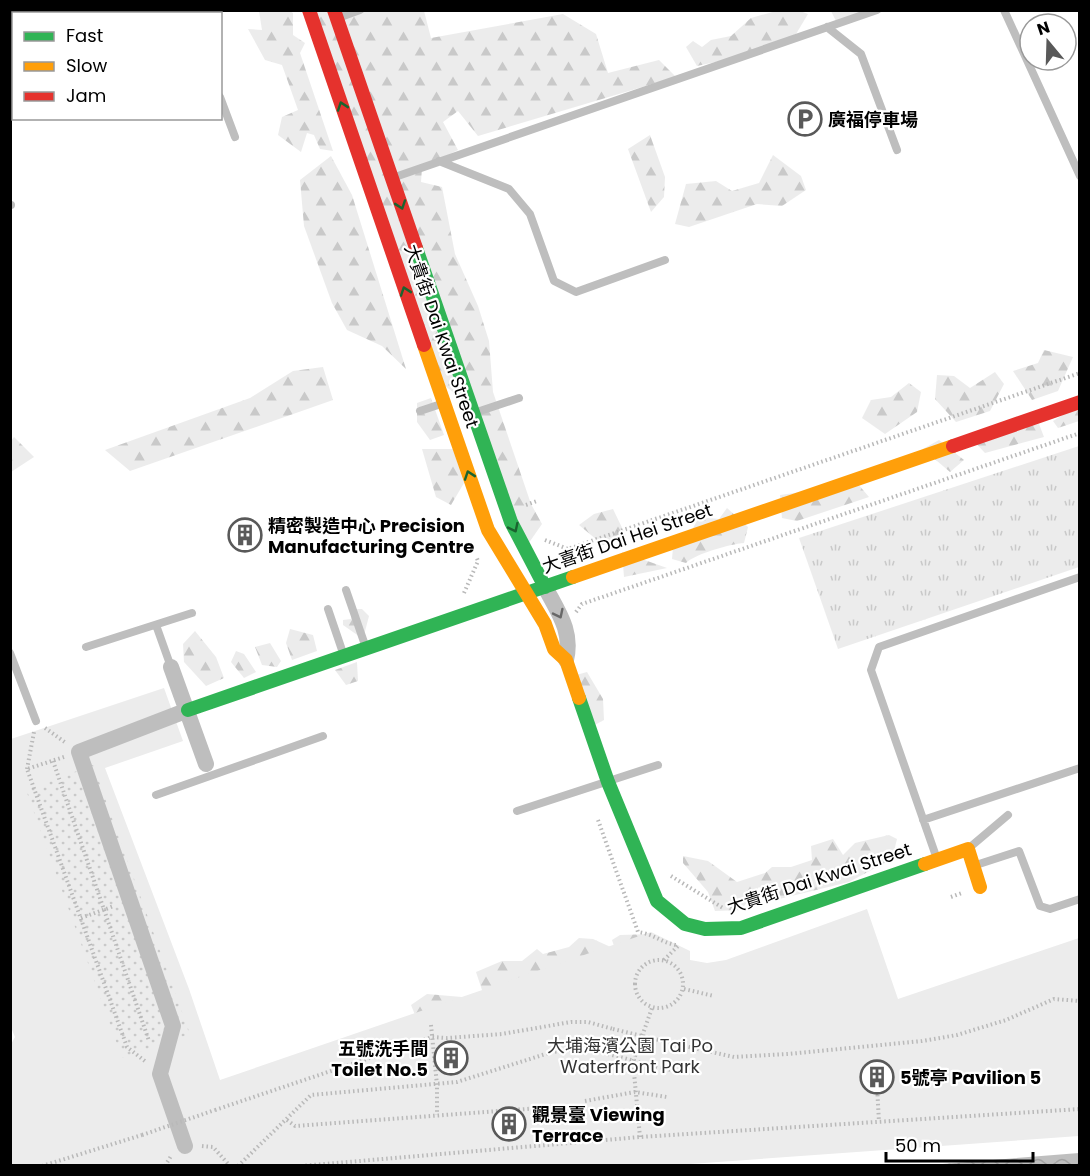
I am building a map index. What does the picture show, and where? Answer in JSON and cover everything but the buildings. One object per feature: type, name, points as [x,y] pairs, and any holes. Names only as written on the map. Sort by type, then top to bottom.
[{"type":"street","name":"大貴街 Dai Kwai Street","points":[[309,10],[488,530],[545,624],[554,649],[566,660],[608,782],[657,901],[670,917],[683,925],[709,931],[741,928],[968,849]]},
{"type":"street","name":"大貴街 Dai Kwai Street","points":[[335,14],[511,522],[562,620],[570,643],[566,660]]},
{"type":"street","name":"大喜街 Dai Hei Street","points":[[188,710],[1080,402]]},
{"type":"street","points":[[171,666],[207,769]]},
{"type":"street","points":[[185,1146],[160,1074],[173,1026],[79,752],[188,710]]},
{"type":"street","points":[[968,849],[980,887]]},
{"type":"lane","points":[[335,14],[360,10]]},
{"type":"lane","points":[[392,178],[877,10]]},
{"type":"lane","points":[[1004,10],[1080,176]]},
{"type":"lane","points":[[827,27],[861,54],[897,150]]},
{"type":"lane","points":[[222,102],[235,137]]},
{"type":"lane","points":[[440,161],[509,189],[530,214],[554,281],[576,292],[665,260]]},
{"type":"lane","points":[[474,413],[519,398]]},
{"type":"lane","points":[[420,411],[444,403]]},
{"type":"lane","points":[[937,860],[871,670],[879,647],[1080,578]]},
{"type":"lane","points":[[346,590],[366,649]]},
{"type":"lane","points":[[328,609],[344,656]]},
{"type":"lane","points":[[86,647],[192,613]]},
{"type":"lane","points":[[156,625],[171,666]]},
{"type":"lane","points":[[10,653],[36,721]]},
{"type":"lane","points":[[156,795],[207,769],[323,736]]},
{"type":"lane","points":[[517,812],[658,765]]},
{"type":"lane","points":[[923,820],[1080,768]]},
{"type":"lane","points":[[968,849],[1008,815]]},
{"type":"lane","points":[[974,866],[1019,850],[1040,906],[1050,909],[1080,898]]},
{"type":"path","points":[[542,539],[568,549],[1080,373]]},
{"type":"path","points":[[575,622],[575,613],[582,604],[1080,433]]},
{"type":"path","points":[[526,516],[523,506],[537,501]]},
{"type":"path","points":[[458,595],[464,593],[478,561],[475,552]]},
{"type":"path","points":[[79,752],[36,721],[27,769],[127,1047],[160,1074]]},
{"type":"path","points":[[27,769],[79,752]]},
{"type":"path","points":[[53,761],[160,1074]]},
{"type":"path","points":[[662,870],[724,909],[732,907]]},
{"type":"path","points":[[81,918],[104,909]]},
{"type":"path","points":[[664,960],[680,971],[684,989],[673,1005],[652,1008],[639,999],[635,980],[646,964],[664,960],[678,946]]},
{"type":"path","points":[[684,989],[714,996]]},
{"type":"path","points":[[42,1166],[142,1135],[432,1037],[502,1034],[571,1022],[588,1022],[734,1057],[788,1054],[911,1042],[957,1035],[1005,1020],[1054,999],[1080,1000]]},
{"type":"path","points":[[640,1137],[633,1062],[652,1008]]},
{"type":"path","points":[[431,1025],[437,1085],[437,1115]]},
{"type":"path","points":[[238,1166],[311,1095],[457,1082],[552,1052],[585,1048],[670,1070]]},
{"type":"path","points":[[877,1086],[879,1122]]},
{"type":"path","points":[[585,1101],[635,1092],[667,1097]]},
{"type":"path","points":[[287,1120],[295,1125],[567,1106]]},
{"type":"path","points":[[301,1166],[640,1137],[1080,1109]]},
{"type":"green space","points":[[259,11],[290,11],[293,13],[293,35],[305,43],[300,53],[333,151],[320,149],[314,135],[307,133],[301,152],[278,135],[282,117],[298,110],[282,65],[265,60],[248,29],[262,30]]},
{"type":"green space","points":[[311,11],[424,11],[431,38],[563,14],[596,34],[608,73],[659,60],[676,77],[478,136],[458,111],[443,122],[458,150],[422,168],[421,182],[442,187],[455,254],[478,306],[489,341],[493,392],[531,504],[542,524],[526,547],[467,403],[440,382]]},
{"type":"green space","points":[[776,11],[800,11],[808,14],[796,34],[748,55],[697,66],[686,47],[693,41],[702,47],[711,40],[731,36],[751,18]]},
{"type":"green space","points":[[831,11],[867,11],[836,21]]},
{"type":"green space","points":[[650,135],[665,177],[664,197],[651,212],[628,149]]},
{"type":"green space","points":[[773,155],[801,176],[806,190],[782,206],[757,204],[689,227],[675,224],[686,184],[716,181],[732,191],[759,183]]},
{"type":"green space","points":[[331,156],[352,195],[406,369],[382,346],[347,330],[332,303],[304,226],[300,180]]},
{"type":"green space","points":[[1044,350],[1073,357],[1058,391],[1032,400],[1013,371],[1038,363]]},
{"type":"green space","points":[[323,367],[333,400],[130,471],[105,450],[250,398],[293,371]]},
{"type":"green space","points":[[995,372],[1004,384],[990,411],[956,422],[935,399],[937,375],[954,376],[970,388]]},
{"type":"green space","points":[[909,383],[921,392],[917,412],[885,434],[862,418],[871,400],[891,397]]},
{"type":"green space","points":[[431,398],[444,435],[430,440],[417,422],[417,403]]},
{"type":"green space","points":[[1079,405],[1079,421],[1058,428],[1053,421]]},
{"type":"green space","points":[[1039,424],[1044,437],[985,453],[969,436]]},
{"type":"green space","points":[[14,437],[34,457],[11,472],[11,441]]},
{"type":"green space","points":[[939,440],[964,460],[950,472],[923,449]]},
{"type":"green space","points":[[1079,446],[1079,567],[838,649],[799,538]]},
{"type":"green space","points":[[422,449],[453,449],[464,483],[451,505],[436,497]]},
{"type":"green space","points":[[858,484],[869,497],[797,521],[782,518],[780,495]]},
{"type":"green space","points":[[727,508],[748,527],[744,543],[713,550],[686,563],[672,559],[674,536],[692,530],[699,517],[719,519]]},
{"type":"green space","points":[[613,509],[626,536],[603,545],[579,525],[594,514]]},
{"type":"green space","points":[[622,552],[667,568],[624,577]]},
{"type":"green space","points":[[352,609],[362,609],[369,616],[363,639],[343,625],[343,620],[351,619]]},
{"type":"green space","points":[[290,629],[313,635],[317,651],[292,660],[286,643]]},
{"type":"green space","points":[[195,631],[216,657],[224,678],[206,686],[184,662],[183,644]]},
{"type":"green space","points":[[270,643],[281,661],[277,667],[262,665],[255,647]]},
{"type":"green space","points":[[236,651],[244,654],[256,672],[244,678],[231,662]]},
{"type":"green space","points":[[357,662],[358,681],[346,685],[335,670]]},
{"type":"green space","points":[[587,672],[603,699],[604,720],[589,728],[569,677]]},
{"type":"green space","name":"大埔海濱公園 Tai Po Waterfront Park","points":[[164,688],[183,741],[105,768],[189,989],[220,1080],[651,932],[690,951],[690,960],[707,963],[726,960],[867,909],[898,999],[1079,938],[1079,1136],[662,1166],[11,1166],[10,1046],[15,1037],[10,1025],[11,739]]},
{"type":"green space","points":[[93,765],[190,1034],[122,1058],[26,790]]},
{"type":"green space","points":[[889,835],[897,839],[892,859],[849,882],[775,900],[759,887],[741,910],[715,911],[708,892],[683,863],[683,856],[708,861],[737,882],[765,873],[772,867],[791,867],[812,860],[811,846],[833,839],[843,855],[855,843]]},
{"type":"green space","points":[[653,934],[625,982],[637,1015],[603,1014],[600,1031],[627,1045],[575,1034],[516,1043],[488,1057],[476,1059],[465,1074],[489,1078],[515,1073],[516,1093],[483,1090],[459,1099],[445,1096],[460,1044],[552,1030],[556,1015],[506,1021],[512,1003],[504,998],[471,1016],[420,1027],[411,1005],[427,994],[485,999],[476,972],[502,961],[522,961],[537,949],[543,954],[569,947],[579,938],[593,939],[615,949],[612,940],[620,935]]},
{"type":"water","points":[[1079,1153],[1079,1165],[930,1165]]},
{"type":"traffic: fast","points":[[416,248],[511,522],[545,587]]},
{"type":"traffic: fast","points":[[188,710],[573,577]]},
{"type":"traffic: fast","points":[[579,698],[608,782],[657,901],[685,924],[705,929],[741,928],[925,864]]},
{"type":"traffic: slow","points":[[424,345],[488,530],[545,624],[554,649],[566,660],[579,698]]},
{"type":"traffic: slow","points":[[573,577],[953,446]]},
{"type":"traffic: slow","points":[[925,864],[968,849],[980,887]]},
{"type":"traffic: jam","points":[[309,10],[424,345]]},
{"type":"traffic: jam","points":[[334,10],[416,248]]},
{"type":"traffic: jam","points":[[953,446],[1080,402]]},
{"type":"place","name":"廣福停車場","points":[[805,119]]},
{"type":"place","name":"精密製造中心 Precision Manufacturing Centre","points":[[245,535]]},
{"type":"place","name":"五號洗手間 Toilet No.5","points":[[451,1058]]},
{"type":"place","name":"5號亭 Pavilion 5","points":[[877,1077]]},
{"type":"place","name":"觀景臺 Viewing Terrace","points":[[509,1124]]}]
